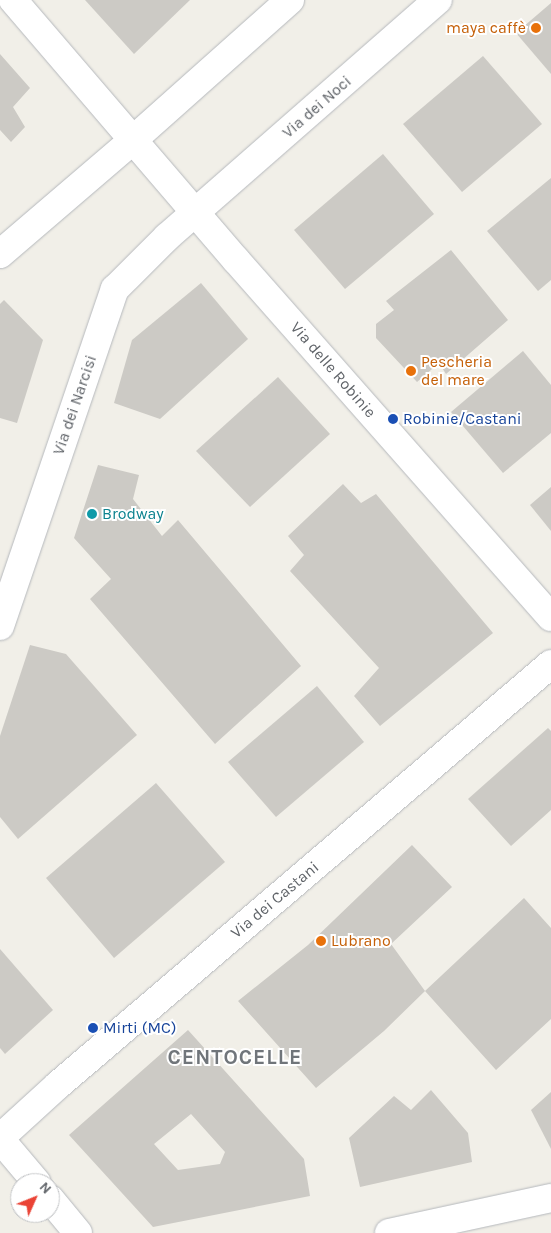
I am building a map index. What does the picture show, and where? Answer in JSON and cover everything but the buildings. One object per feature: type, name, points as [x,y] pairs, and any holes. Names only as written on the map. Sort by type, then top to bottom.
[{"type":"street","points":[[13,0],[134,139]]},
{"type":"street","points":[[0,254],[134,139],[290,0]]},
{"type":"street","name":"Via dei Noci","points":[[195,213],[438,0]]},
{"type":"street","name":"Via delle Robinie","points":[[134,139],[195,213],[551,617]]},
{"type":"street","name":"Via dei Narcisi","points":[[0,626],[115,289],[167,237],[195,213]]},
{"type":"street","name":"Via dei Castani","points":[[0,1138],[66,1079],[551,664]]},
{"type":"street","points":[[0,1138],[29,1173]]},
{"type":"street","points":[[389,1233],[551,1198]]},
{"type":"street","points":[[60,1211],[78,1233]]},
{"type":"place","name":"maya caffè","points":[[536,28]]},
{"type":"place","name":"Pescheria del mare","points":[[411,371]]},
{"type":"place","name":"Robinie/Castani","points":[[393,419]]},
{"type":"place","name":"Brodway","points":[[92,514]]},
{"type":"place","name":"Lubrano","points":[[321,941]]},
{"type":"place","name":"Mirti (MC)","points":[[93,1028]]},
{"type":"district","name":"CENTOCELLE","points":[[235,1057]]}]
